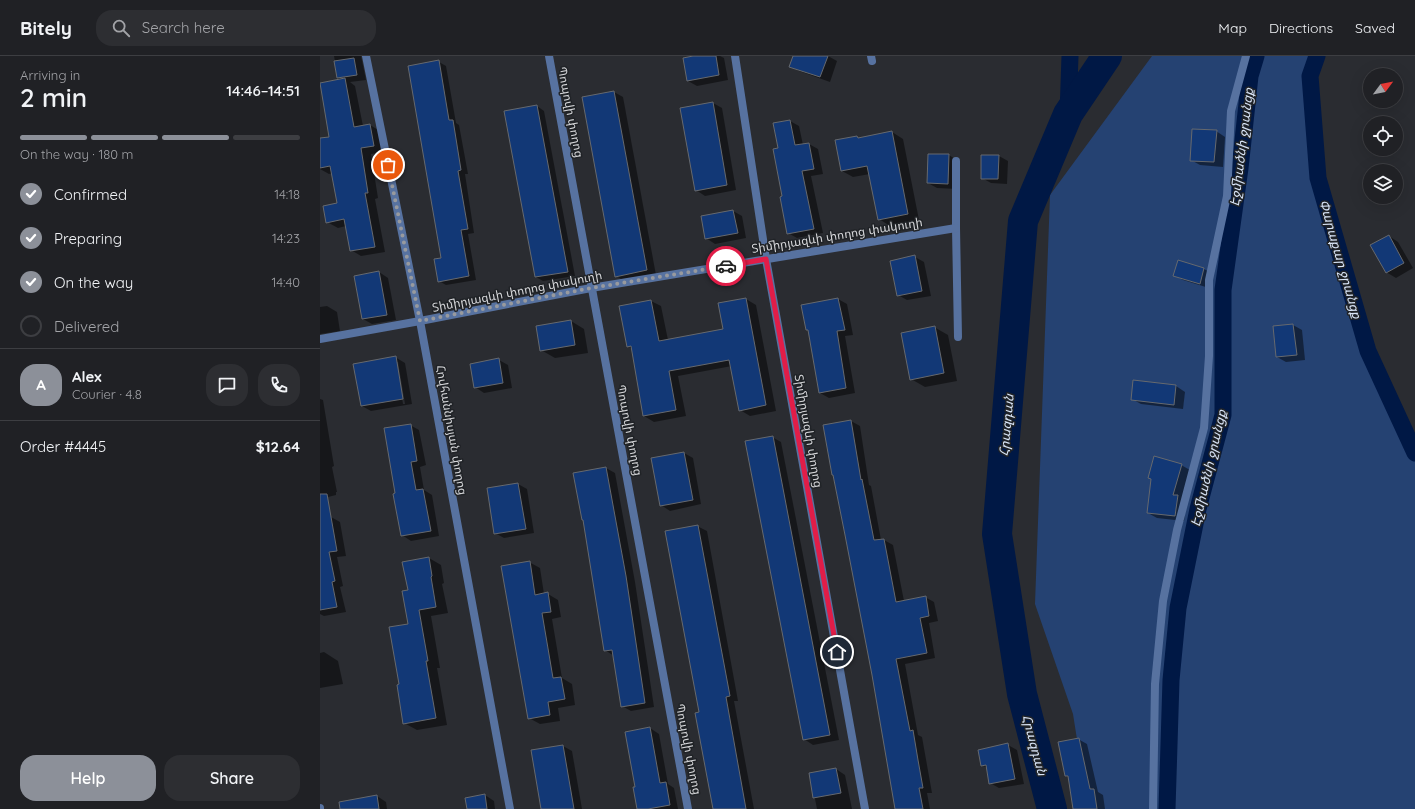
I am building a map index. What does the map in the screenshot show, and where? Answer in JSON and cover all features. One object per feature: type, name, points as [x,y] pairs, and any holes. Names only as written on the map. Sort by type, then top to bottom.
[{"type":"street","name":"Հովհաննիսյան փողոց","points":[[366,56],[420,321],[510,809]]},
{"type":"street","name":"Պոպովի փողոց","points":[[549,56],[688,809]]},
{"type":"street","name":"Տիմիրյազևի փողոց","points":[[735,56],[766,259],[865,809]]},
{"type":"street","points":[[1153,809],[1155,684],[1163,601],[1177,530],[1204,428],[1209,356],[1209,280],[1227,196],[1231,111],[1246,56]]},
{"type":"street","points":[[956,161],[958,337]]},
{"type":"street","name":"Տիմիրյազևի փողոց փակուղի","points":[[320,338],[420,321],[591,288],[956,228]]},
{"type":"shaded area","points":[[1152,56],[1315,56],[1311,115],[1345,275],[1415,443],[1415,809],[1088,809],[1073,714],[1035,604],[1050,195]]},
{"type":"building","points":[[693,56],[716,56],[719,75],[687,81],[683,58]]},
{"type":"building","points":[[793,56],[828,56],[820,77],[789,67]]},
{"type":"building","points":[[354,58],[357,75],[337,78],[334,61]]},
{"type":"building","points":[[439,60],[449,120],[453,120],[461,170],[458,171],[468,229],[461,230],[469,276],[438,282],[434,259],[441,258],[408,66]]},
{"type":"building","points":[[345,78],[354,127],[370,124],[374,146],[361,148],[368,193],[365,193],[375,247],[350,251],[344,219],[326,223],[323,206],[337,203],[330,166],[320,168],[320,138],[329,137],[320,83]]},
{"type":"building","points":[[614,91],[647,270],[615,277],[582,97]]},
{"type":"building","points":[[713,102],[727,185],[695,191],[680,108]]},
{"type":"building","points":[[537,105],[568,272],[535,277],[504,111]]},
{"type":"building","points":[[790,120],[795,145],[809,143],[814,169],[802,171],[814,229],[787,234],[780,197],[782,196],[773,149],[778,148],[773,123]]},
{"type":"building","points":[[1192,129],[1217,130],[1214,162],[1190,161]]},
{"type":"building","points":[[892,131],[908,214],[878,220],[867,166],[841,171],[835,140],[857,136],[858,138]]},
{"type":"building","points":[[928,154],[949,154],[948,184],[927,183]]},
{"type":"building","points":[[981,155],[999,155],[998,179],[981,179]]},
{"type":"building","points":[[733,210],[738,233],[705,239],[701,216]]},
{"type":"building","points":[[1389,235],[1404,263],[1386,273],[1370,245]]},
{"type":"building","points":[[915,255],[922,291],[897,296],[890,261]]},
{"type":"building","points":[[1178,260],[1204,268],[1200,284],[1173,276]]},
{"type":"building","points":[[379,271],[387,315],[362,319],[354,276]]},
{"type":"building","points":[[746,298],[766,405],[739,411],[729,360],[669,371],[676,410],[643,416],[631,346],[627,347],[619,306],[651,300],[659,341],[723,329],[718,303]]},
{"type":"building","points":[[838,298],[845,330],[837,331],[846,388],[819,393],[808,330],[806,330],[801,305]]},
{"type":"building","points":[[571,320],[575,345],[540,351],[536,326]]},
{"type":"building","points":[[1293,324],[1297,355],[1276,357],[1273,326]]},
{"type":"building","points":[[935,326],[944,373],[910,380],[901,333]]},
{"type":"building","points":[[396,356],[403,399],[361,406],[353,364]]},
{"type":"building","points":[[499,358],[503,383],[474,388],[470,364]]},
{"type":"building","points":[[1133,380],[1176,385],[1174,405],[1131,400]]},
{"type":"building","points":[[851,420],[861,480],[862,479],[874,540],[884,539],[896,602],[926,596],[929,616],[920,618],[927,653],[896,659],[910,731],[913,730],[923,788],[919,788],[923,809],[895,809],[872,675],[832,475],[823,425]]},
{"type":"building","points":[[411,424],[417,461],[411,462],[416,490],[423,489],[431,531],[401,536],[393,494],[395,493],[384,428]]},
{"type":"building","points":[[773,436],[830,735],[803,740],[745,441]]},
{"type":"building","points":[[684,452],[693,500],[660,506],[651,458]]},
{"type":"building","points":[[1154,456],[1182,464],[1173,495],[1178,495],[1175,516],[1147,513],[1151,479],[1148,478]]},
{"type":"building","points":[[606,467],[626,576],[645,703],[621,707],[612,650],[604,651],[583,520],[573,473]]},
{"type":"building","points":[[518,483],[526,529],[494,534],[487,488]]},
{"type":"building","points":[[320,494],[327,494],[337,551],[329,552],[335,581],[332,582],[337,607],[320,610]]},
{"type":"building","points":[[698,525],[730,696],[726,697],[746,809],[713,809],[695,713],[699,712],[665,531]]},
{"type":"building","points":[[429,557],[436,607],[419,610],[436,718],[403,724],[397,685],[399,684],[389,627],[408,624],[402,591],[408,590],[402,562]]},
{"type":"building","points":[[530,561],[535,595],[548,592],[551,612],[542,613],[553,678],[561,677],[565,699],[548,702],[550,715],[528,719],[501,566]]},
{"type":"building","points":[[650,727],[660,783],[666,782],[670,805],[648,809],[637,809],[633,787],[635,787],[625,732]]},
{"type":"building","points":[[1079,738],[1090,789],[1094,789],[1097,809],[1073,809],[1068,776],[1065,776],[1058,742]]},
{"type":"building","points":[[1008,743],[1015,779],[989,784],[986,765],[981,766],[978,750]]},
{"type":"building","points":[[563,745],[574,809],[541,809],[531,750]]},
{"type":"building","points":[[836,768],[841,793],[813,798],[809,773]]},
{"type":"building","points":[[485,794],[487,809],[467,809],[465,798]]},
{"type":"building","points":[[377,795],[379,809],[340,809],[339,802]]},
{"type":"waterway","points":[[1068,114],[1070,56]]},
{"type":"waterway","name":"Հրազդան","points":[[1052,809],[1022,694],[997,534],[1023,221],[1068,114],[1107,56]]},
{"type":"waterway","name":"Էջմիածնի ջրանցք","points":[[1167,809],[1171,680],[1178,608],[1198,509],[1223,415],[1223,290],[1240,168],[1250,76],[1256,56]]},
{"type":"waterway","name":"Փարաքար ջրանցք","points":[[1317,56],[1310,76],[1318,178],[1368,351],[1415,453]]},
{"type":"way so far","points":[[388,165],[420,321],[591,288],[726,266]]},
{"type":"route","points":[[726,266],[766,259],[837,652]]}]
